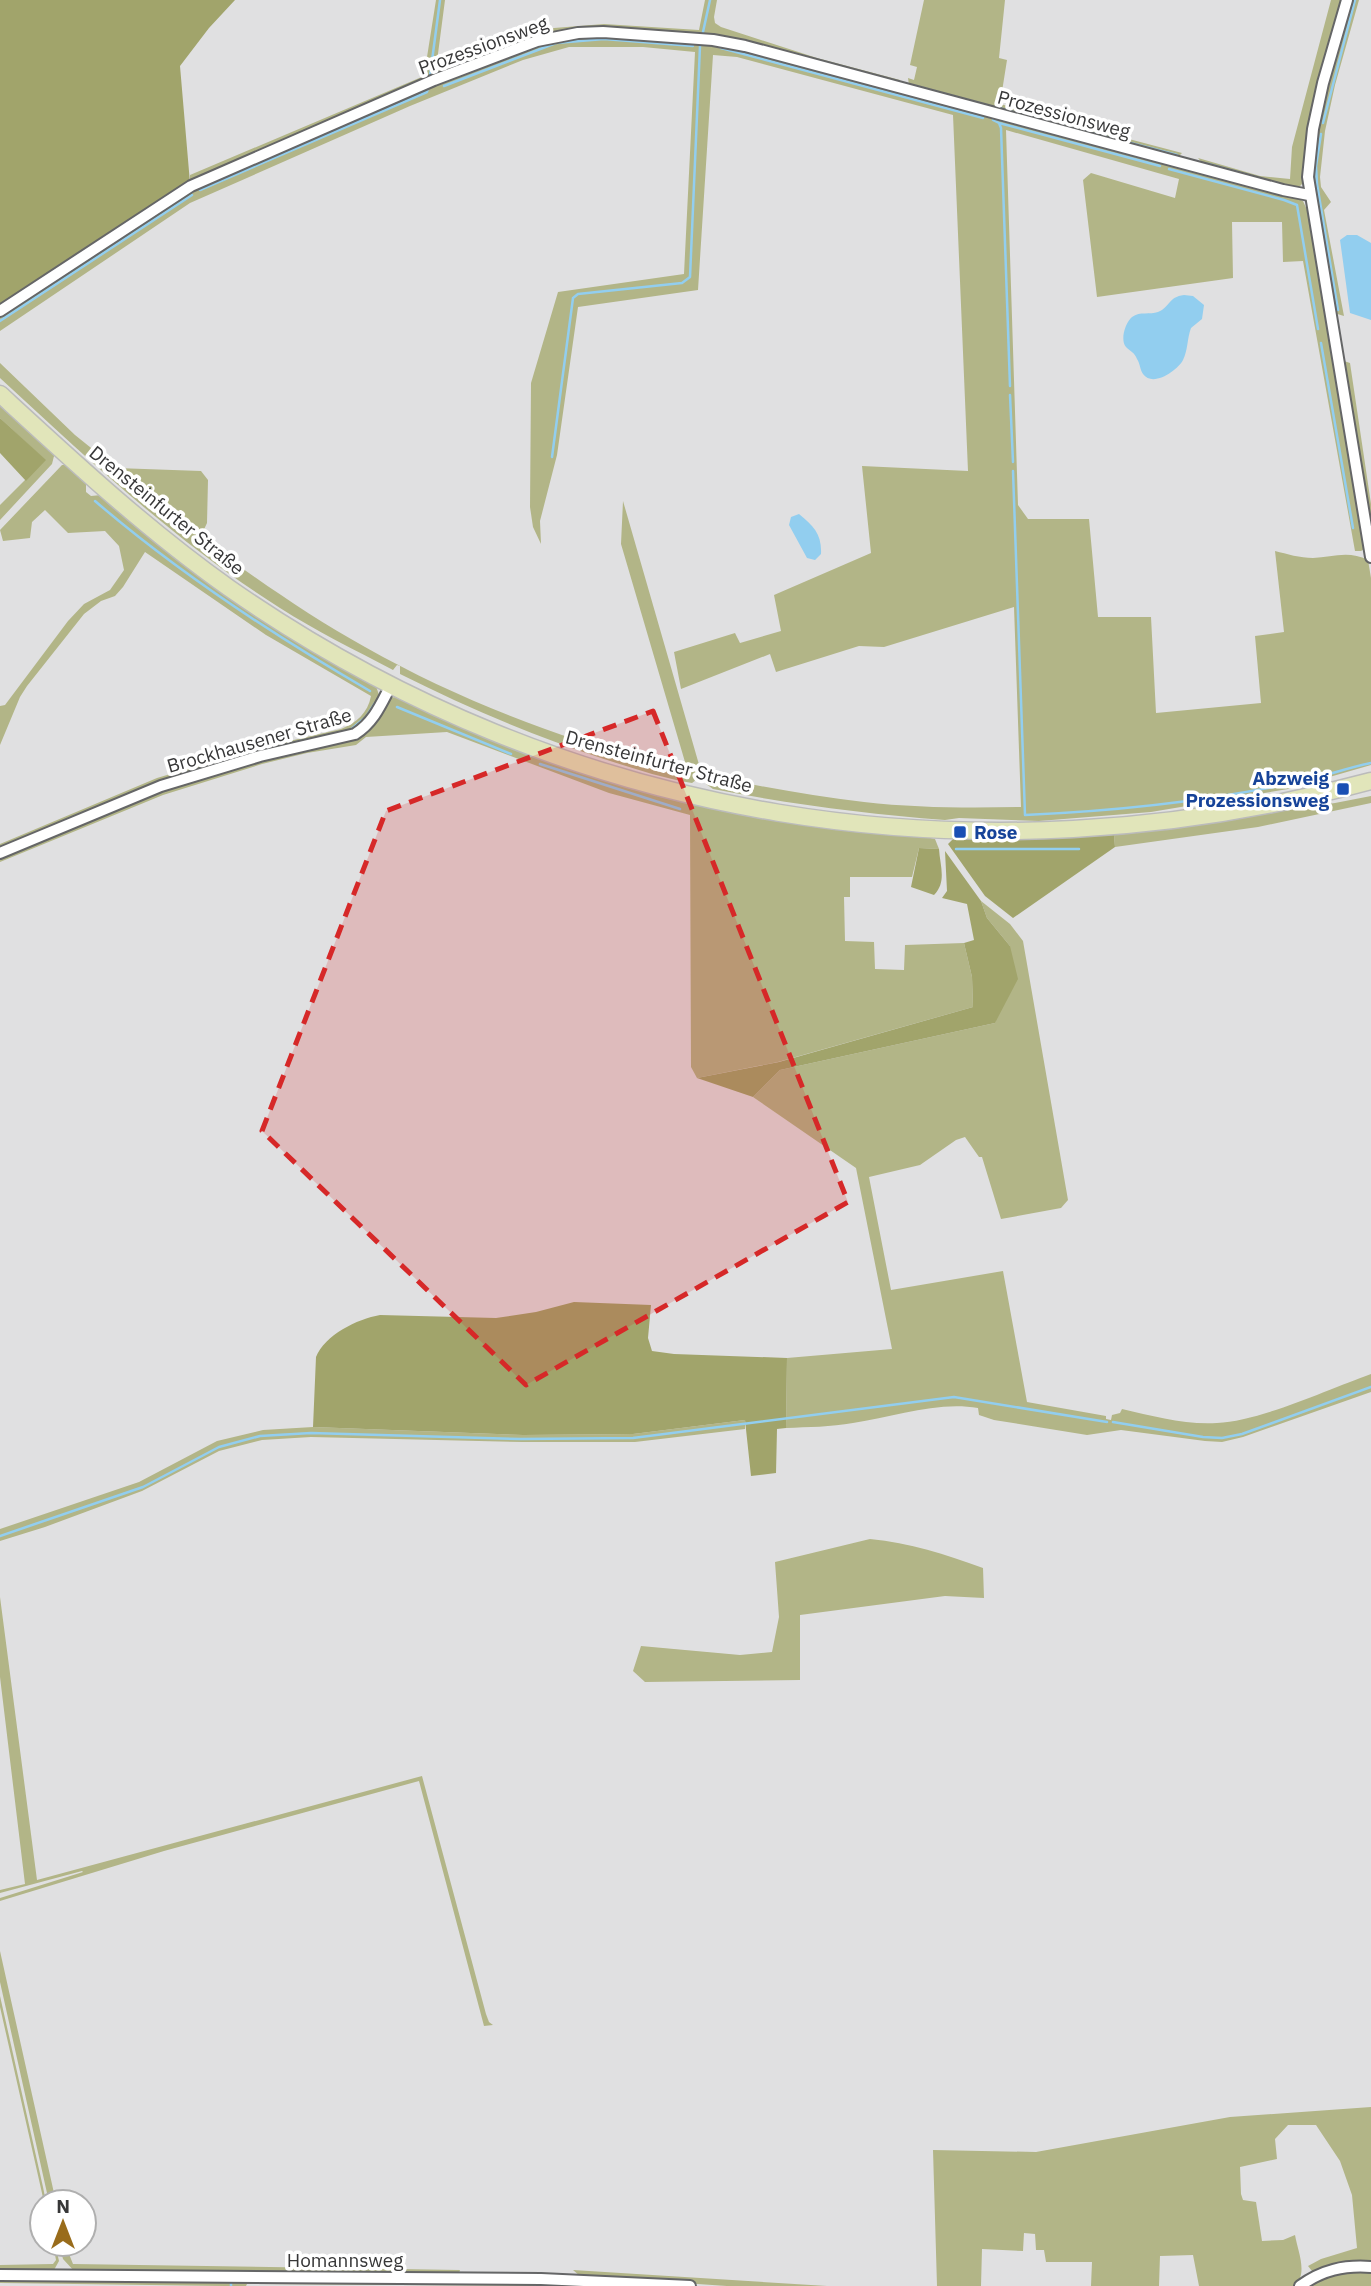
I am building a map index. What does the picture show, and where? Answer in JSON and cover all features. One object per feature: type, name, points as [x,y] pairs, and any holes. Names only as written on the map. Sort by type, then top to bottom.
[{"type":"main road","name":"Drensteinfurter Straße","points":[[0,394],[98,484],[187,558],[316,644],[391,685],[504,736],[622,777],[737,806],[863,825],[975,832],[1092,829],[1252,809],[1371,781]]},
{"type":"street","points":[[1347,0],[1312,129],[1308,177],[1371,557]]},
{"type":"street","name":"Prozessionsweg","points":[[0,310],[191,186],[434,80],[537,41],[578,33],[648,34],[745,46],[1309,195]]},
{"type":"street","name":"Brockhausener Straße","points":[[0,853],[162,786],[260,756],[355,734],[366,727],[375,716],[391,685]]},
{"type":"street","points":[[1300,2286],[1327,2270],[1371,2267]]},
{"type":"street","name":"Homannsweg","points":[[0,2275],[541,2279],[690,2286]]},
{"type":"highlighted area","points":[[653,711],[848,1202],[526,1385],[262,1131],[386,811]]},
{"type":"green space","points":[[0,0],[235,0],[180,66],[190,183],[0,307]]},
{"type":"green space","points":[[436,0],[445,0],[436,69],[554,28],[604,24],[699,30],[705,0],[717,0],[714,17],[715,23],[721,27],[817,58],[900,80],[899,83],[745,43],[553,34],[190,183],[190,175],[424,76]]},
{"type":"green space","points":[[924,0],[1005,0],[999,58],[1007,60],[1000,104],[1039,114],[1037,119],[909,85],[908,78],[914,80],[917,67],[910,65]]},
{"type":"green space","points":[[1331,0],[1343,0],[1303,183],[1298,188],[1283,187],[1204,165],[1198,158],[1260,176],[1290,179],[1292,147]]},
{"type":"green space","points":[[1350,0],[1359,0],[1335,85],[1325,131],[1320,177],[1321,187],[1331,202],[1324,210],[1344,316],[1334,313],[1311,183],[1316,131]]},
{"type":"green space","points":[[579,35],[713,43],[1293,196],[1303,201],[1307,210],[1366,548],[1355,551],[1303,261],[1283,262],[1282,222],[1232,222],[1233,278],[1097,297],[1083,180],[1091,173],[1175,198],[1179,179],[1006,130],[1018,505],[1028,519],[1089,519],[1098,617],[1151,617],[1156,713],[1261,703],[1255,636],[1284,632],[1275,551],[1308,558],[1347,555],[1368,560],[1371,578],[1371,765],[1288,789],[1151,812],[1039,821],[959,818],[945,820],[858,812],[713,789],[706,784],[705,775],[844,800],[942,807],[1021,807],[1014,607],[884,647],[859,646],[776,672],[770,654],[681,689],[674,652],[735,633],[740,643],[781,631],[774,595],[871,553],[862,466],[968,471],[953,115],[737,57],[713,55],[698,290],[578,307],[557,455],[540,521],[541,544],[533,527],[530,507],[531,383],[558,292],[684,274],[695,52],[643,47],[569,47],[523,60],[410,106],[190,203],[0,331],[0,317],[192,187],[436,82],[539,43]]},
{"type":"green space","points":[[1053,119],[1182,153],[1171,157],[1057,126]]},
{"type":"green space","points":[[1341,360],[1350,363],[1371,504],[1371,536]]},
{"type":"green space","points":[[0,363],[75,435],[116,468],[201,471],[208,480],[207,523],[200,538],[343,635],[441,686],[519,720],[600,748],[682,771],[685,762],[621,544],[623,501],[700,768],[696,780],[692,783],[647,772],[526,731],[400,674],[400,666],[397,665],[393,670],[294,616],[205,556],[135,499],[0,378]]},
{"type":"green space","points":[[0,402],[55,452],[52,464],[0,520],[0,505],[45,460],[0,418]]},
{"type":"green space","points":[[0,418],[46,460],[26,481],[0,453]]},
{"type":"green space","points":[[62,465],[66,465],[86,482],[86,492],[91,496],[101,495],[233,598],[376,686],[379,695],[372,714],[354,731],[260,754],[0,851],[0,844],[157,778],[251,750],[341,729],[360,717],[371,696],[266,635],[145,552],[123,587],[115,596],[101,601],[84,614],[27,686],[0,745],[0,706],[5,705],[68,621],[84,604],[110,590],[124,570],[119,546],[105,531],[68,533],[45,510],[32,522],[30,538],[3,541],[0,530]]},
{"type":"green space","points":[[395,697],[542,756],[617,782],[694,803],[777,819],[935,839],[939,849],[919,848],[912,877],[850,877],[850,897],[844,897],[845,941],[874,942],[875,969],[904,970],[905,945],[964,943],[972,977],[973,1007],[778,1062],[697,1078],[691,1067],[690,815],[609,793],[447,732],[366,737],[356,745],[262,764],[163,795],[0,862],[0,856],[162,789],[260,759],[355,737],[369,730],[390,698]]},
{"type":"green space","points":[[1371,796],[1371,803],[1258,827],[1115,847],[1114,835]]},
{"type":"green space","points":[[1114,835],[1115,847],[1013,918],[985,896],[948,844],[954,838],[1041,839]]},
{"type":"green space","points":[[919,848],[939,849],[942,879],[934,895],[911,887]]},
{"type":"green space","points":[[945,851],[981,901],[987,918],[1010,946],[1018,979],[995,1023],[780,1070],[753,1097],[697,1078],[779,1062],[973,1007],[972,977],[964,943],[974,940],[967,904],[942,898],[947,891]]},
{"type":"green space","points":[[981,901],[1010,924],[1023,941],[1068,1200],[1061,1208],[1001,1219],[982,1157],[979,1157],[965,1137],[956,1140],[920,1165],[869,1177],[891,1290],[1003,1271],[1027,1402],[1106,1416],[1106,1419],[1111,1420],[1112,1415],[1120,1413],[1122,1409],[1193,1423],[1235,1421],[1274,1411],[1371,1374],[1371,1392],[1222,1442],[1121,1430],[1087,1435],[994,1420],[979,1415],[978,1408],[963,1406],[931,1408],[845,1424],[786,1428],[787,1358],[892,1349],[856,1168],[753,1097],[780,1070],[995,1023],[1010,946],[987,918]]},
{"type":"green space","points":[[574,1302],[651,1305],[648,1338],[652,1351],[787,1358],[786,1428],[777,1429],[776,1473],[751,1476],[745,1420],[633,1434],[523,1435],[313,1427],[316,1357],[334,1335],[352,1324],[380,1315],[496,1318],[536,1312]]},
{"type":"green space","points":[[745,1420],[745,1429],[635,1442],[311,1437],[262,1440],[219,1451],[142,1491],[0,1541],[0,1529],[139,1482],[217,1441],[263,1430],[313,1427],[523,1435],[633,1434]]},
{"type":"green space","points":[[870,1539],[927,1550],[983,1568],[984,1598],[945,1596],[800,1615],[800,1680],[645,1682],[633,1671],[641,1646],[740,1655],[772,1652],[779,1617],[775,1562]]},
{"type":"green space","points":[[0,1597],[37,1880],[422,1776],[486,2014],[493,2025],[484,2026],[419,1781],[164,1851],[0,1901],[0,1898],[83,1872],[0,1893],[0,1890],[25,1884],[0,1677]]},
{"type":"green space","points":[[0,1951],[53,2188],[46,2188],[0,1982]]},
{"type":"green space","points":[[0,1996],[43,2188],[41,2188],[0,2007]]},
{"type":"green space","points":[[1371,2107],[1371,2264],[1318,2271],[1312,2271],[1308,2266],[1357,2248],[1352,2195],[1340,2161],[1316,2125],[1288,2125],[1275,2139],[1277,2159],[1240,2167],[1241,2194],[1243,2200],[1256,2202],[1262,2241],[1283,2240],[1295,2235],[1302,2269],[1295,2286],[1199,2286],[1193,2255],[1160,2256],[1159,2286],[1091,2286],[1092,2262],[1046,2262],[1044,2250],[1036,2250],[1035,2234],[1024,2233],[1023,2251],[982,2249],[981,2286],[937,2286],[933,2150],[1036,2152],[1230,2117]]},
{"type":"green space","points":[[58,2258],[59,2261],[54,2270],[46,2273],[0,2273],[0,2265],[53,2264]]},
{"type":"green space","points":[[71,2258],[73,2264],[460,2270],[459,2273],[75,2272],[63,2259]]},
{"type":"green space","points":[[573,2270],[827,2286],[727,2286],[580,2276]]},
{"type":"green space","points":[[1343,2271],[1371,2272],[1371,2286],[1306,2286],[1313,2281]]},
{"type":"green space","points":[[0,2278],[531,2282],[535,2286],[0,2283]]},
{"type":"water","points":[[1347,235],[1357,235],[1371,243],[1371,320],[1350,313],[1340,240]]},
{"type":"water","points":[[1193,296],[1204,305],[1202,319],[1191,328],[1186,352],[1180,364],[1165,376],[1147,378],[1135,355],[1124,344],[1125,327],[1135,315],[1158,312],[1175,298]]},
{"type":"water","points":[[799,514],[818,536],[821,554],[815,560],[807,558],[789,525],[791,517]]},
{"type":"waterway","points":[[430,76],[440,0]]},
{"type":"waterway","points":[[703,32],[710,0]]},
{"type":"waterway","points":[[1323,123],[1355,0]]},
{"type":"waterway","points":[[444,86],[556,43],[604,39],[693,46]]},
{"type":"waterway","points":[[552,457],[573,298],[578,294],[682,283],[690,277],[700,46]]},
{"type":"waterway","points":[[721,48],[983,118]]},
{"type":"waterway","points":[[915,86],[993,107]]},
{"type":"waterway","points":[[200,190],[427,92],[428,88]]},
{"type":"waterway","points":[[999,108],[1035,118]]},
{"type":"waterway","points":[[993,120],[999,123],[1001,128],[1010,386]]},
{"type":"waterway","points":[[999,123],[1160,166]]},
{"type":"waterway","points":[[1061,125],[1177,155]]},
{"type":"waterway","points":[[1321,134],[1316,166],[1317,184],[1338,310]]},
{"type":"waterway","points":[[1208,164],[1269,181]]},
{"type":"waterway","points":[[1169,169],[1297,205],[1318,329]]},
{"type":"waterway","points":[[0,321],[192,195]]},
{"type":"waterway","points":[[1321,343],[1353,528]]},
{"type":"waterway","points":[[1010,395],[1013,462]]},
{"type":"waterway","points":[[1013,471],[1025,815],[1197,800],[1298,782],[1371,763]]},
{"type":"waterway","points":[[95,501],[160,554],[228,602],[370,691]]},
{"type":"waterway","points":[[349,731],[366,717],[375,703]]},
{"type":"waterway","points":[[397,707],[511,754]]},
{"type":"waterway","points":[[278,747],[305,740]]},
{"type":"waterway","points":[[170,778],[231,759]]},
{"type":"waterway","points":[[540,764],[680,809]]},
{"type":"waterway","points":[[956,849],[1079,849]]},
{"type":"waterway","points":[[1113,1422],[1222,1438],[1242,1434],[1371,1387]]},
{"type":"waterway","points":[[0,1536],[143,1487],[219,1447],[260,1436],[311,1433],[521,1439],[633,1438],[954,1397],[1107,1422]]},
{"type":"place","name":"Abzweig Prozessionsweg","points":[[1343,789]]},
{"type":"place","name":"Rose","points":[[960,832]]}]
